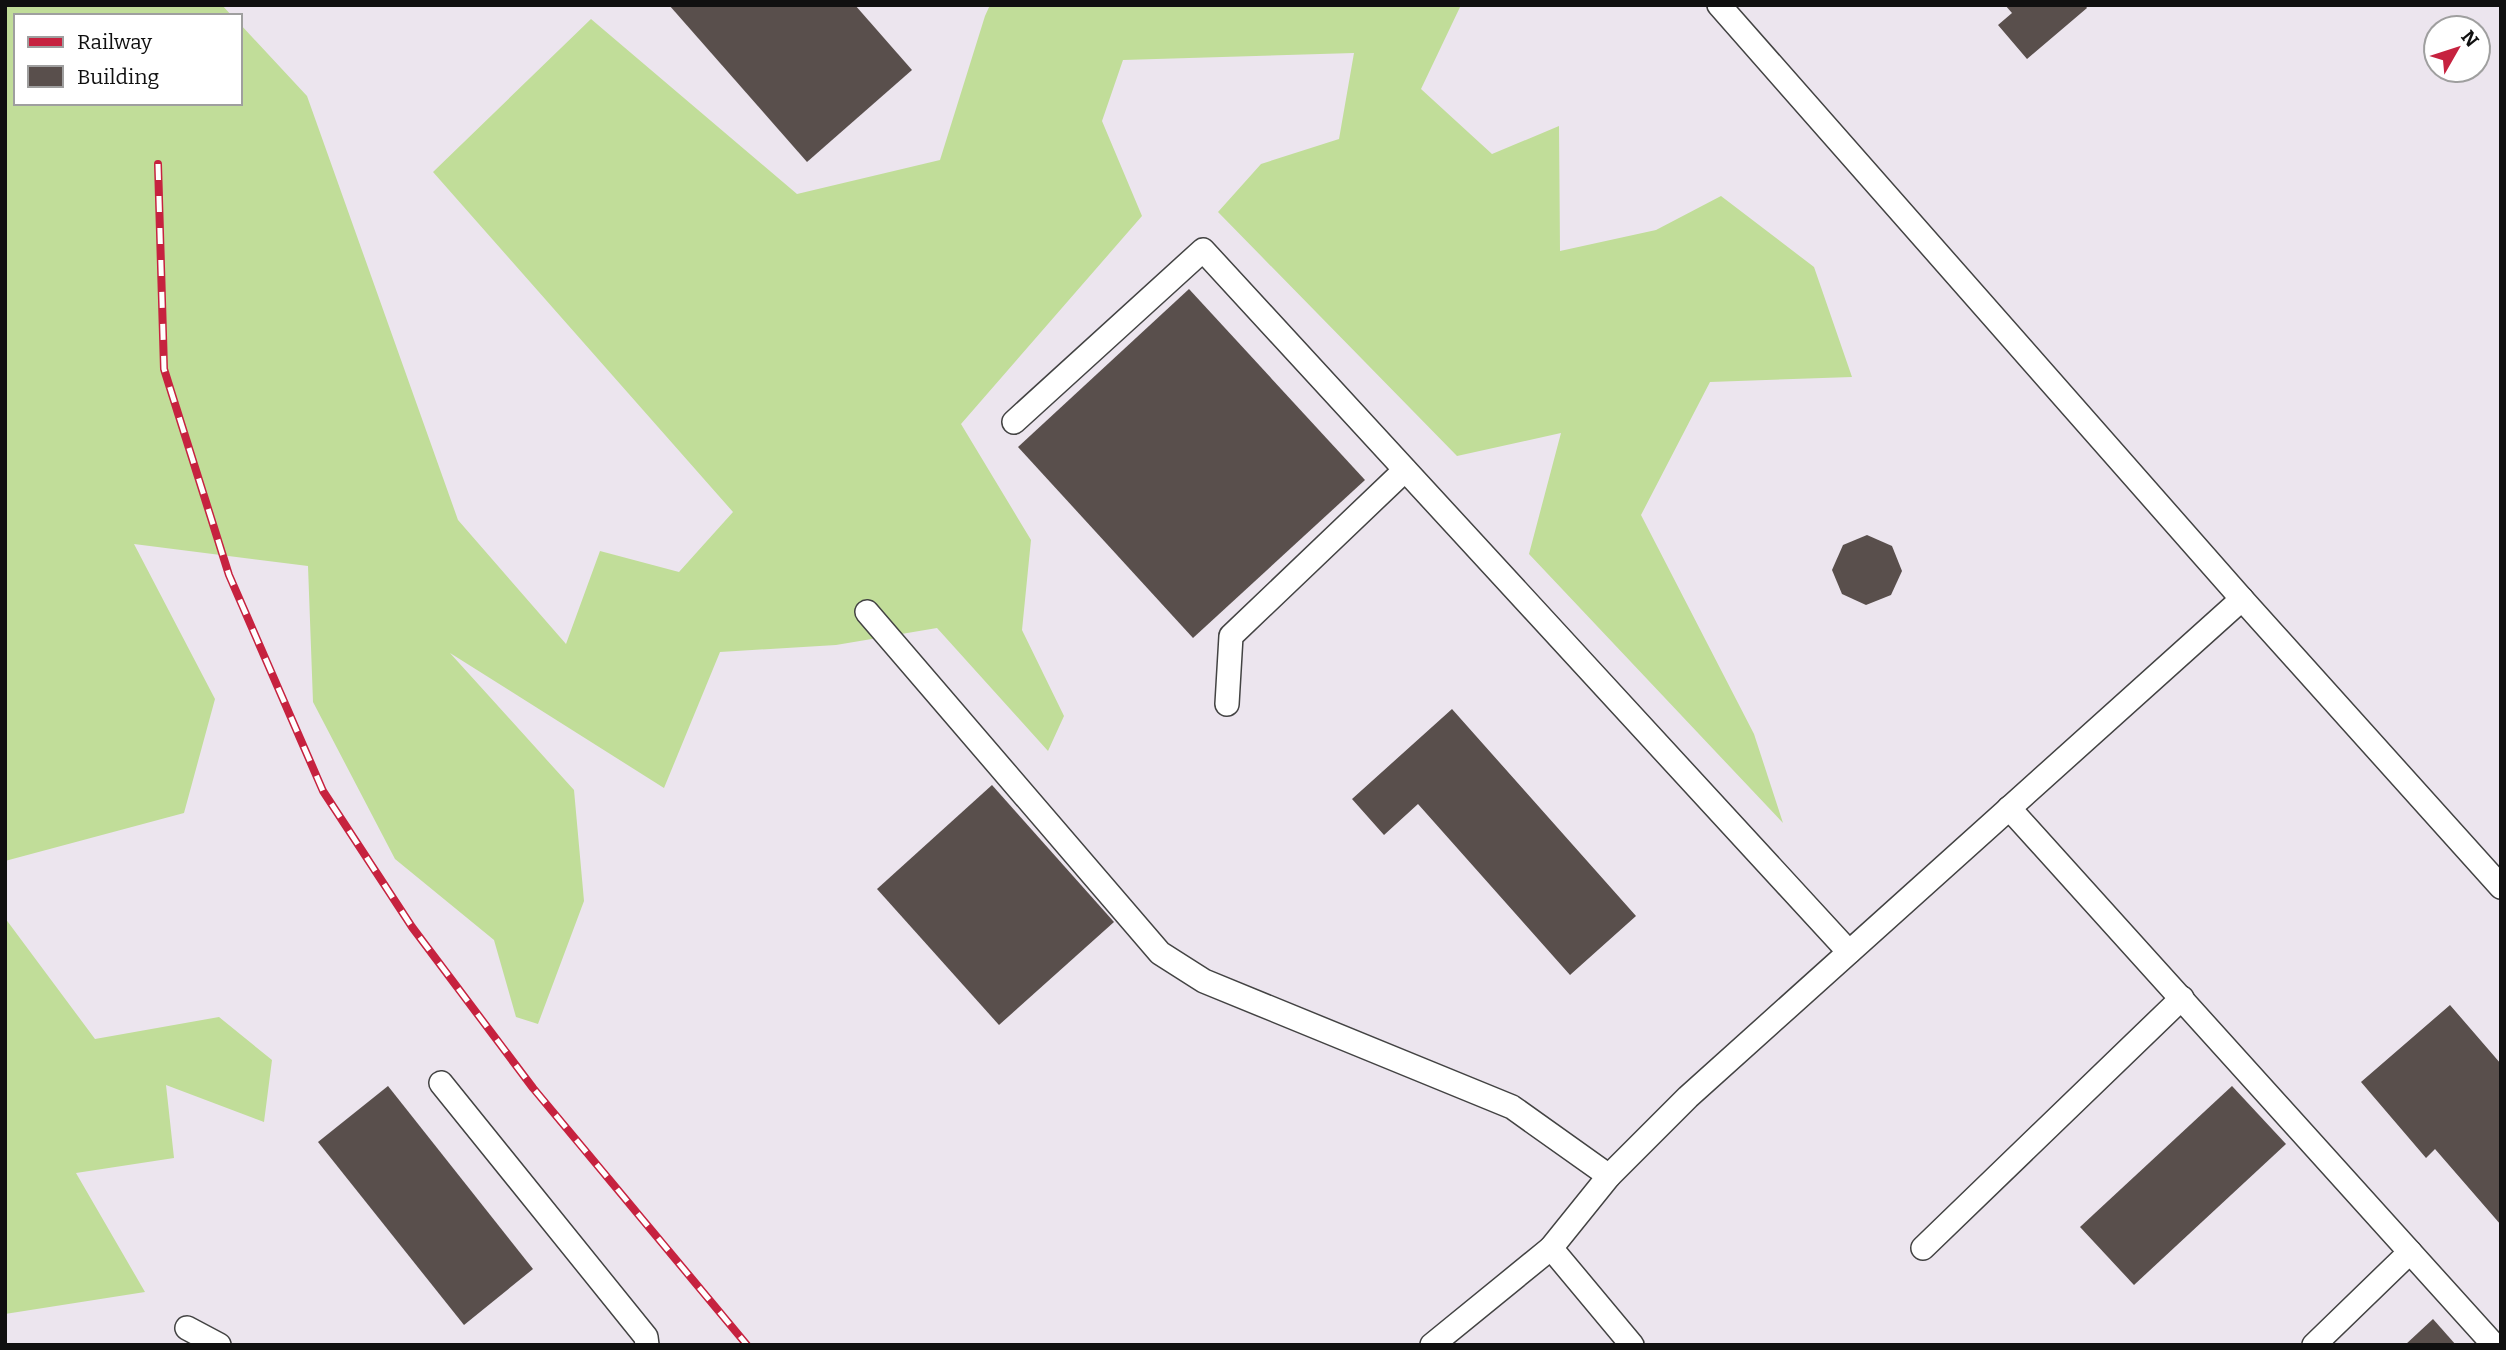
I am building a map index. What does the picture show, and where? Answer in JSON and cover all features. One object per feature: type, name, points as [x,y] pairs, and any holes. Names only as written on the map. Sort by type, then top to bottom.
[{"type":"lane","points":[[1719,5],[2242,599],[2501,887]]},
{"type":"lane","points":[[1014,422],[1203,250],[1849,952]]},
{"type":"lane","points":[[1227,704],[1231,636],[1405,470]]},
{"type":"lane","points":[[1432,1345],[1551,1248],[1609,1176],[1688,1097],[2242,599]]},
{"type":"lane","points":[[867,612],[1160,953],[1204,981],[1512,1107],[1609,1176]]},
{"type":"lane","points":[[2009,808],[2494,1345]]},
{"type":"lane","points":[[1923,1248],[2182,999]]},
{"type":"lane","points":[[441,1083],[646,1337],[647,1345]]},
{"type":"lane","points":[[1551,1248],[1632,1345]]},
{"type":"lane","points":[[2314,1345],[2410,1252]]},
{"type":"lane","points":[[187,1328],[219,1345]]},
{"type":"shaded area","points":[[5,5],[2501,5],[2501,1345],[5,1345]]},
{"type":"green space","points":[[5,5],[222,5],[230,14],[14,14],[14,105],[242,105],[242,26],[307,96],[458,520],[566,644],[600,551],[679,572],[733,512],[433,172],[591,19],[797,194],[940,160],[990,5],[1461,5],[1421,89],[1492,154],[1559,126],[1560,251],[1656,230],[1721,196],[1814,267],[1852,377],[1710,382],[1641,515],[1754,734],[1783,823],[1529,554],[1561,433],[1457,456],[1218,212],[1261,164],[1339,139],[1354,53],[1123,60],[1102,121],[1142,216],[961,424],[1031,540],[1022,630],[1064,716],[1048,751],[937,628],[836,645],[720,652],[664,788],[450,653],[574,790],[584,901],[538,1024],[516,1017],[494,940],[395,859],[313,702],[308,566],[134,544],[215,699],[184,813],[5,861]]},
{"type":"green space","points":[[5,918],[95,1039],[219,1017],[272,1060],[264,1122],[166,1085],[174,1158],[76,1173],[145,1292],[5,1314]]},
{"type":"building","points":[[669,5],[855,5],[912,70],[807,162]]},
{"type":"building","points":[[2005,5],[2085,5],[2087,8],[2027,59],[1998,25],[2012,13]]},
{"type":"building","points":[[1189,289],[1365,480],[1193,638],[1018,447]]},
{"type":"building","points":[[1867,535],[1892,546],[1902,571],[1891,595],[1866,605],[1842,594],[1832,570],[1843,545]]},
{"type":"building","points":[[1452,709],[1636,916],[1570,975],[1418,804],[1384,835],[1352,799]]},
{"type":"building","points":[[992,785],[1114,922],[999,1025],[877,889]]},
{"type":"building","points":[[2450,1005],[2501,1064],[2501,1225],[2435,1149],[2426,1158],[2361,1082]]},
{"type":"building","points":[[388,1086],[533,1269],[464,1325],[318,1142]]},
{"type":"building","points":[[2232,1086],[2286,1144],[2134,1285],[2080,1227]]},
{"type":"building","points":[[2433,1319],[2456,1345],[2405,1345]]},
{"type":"railway","points":[[158,164],[164,369],[229,575],[323,791],[412,927],[533,1088],[747,1345]]}]
